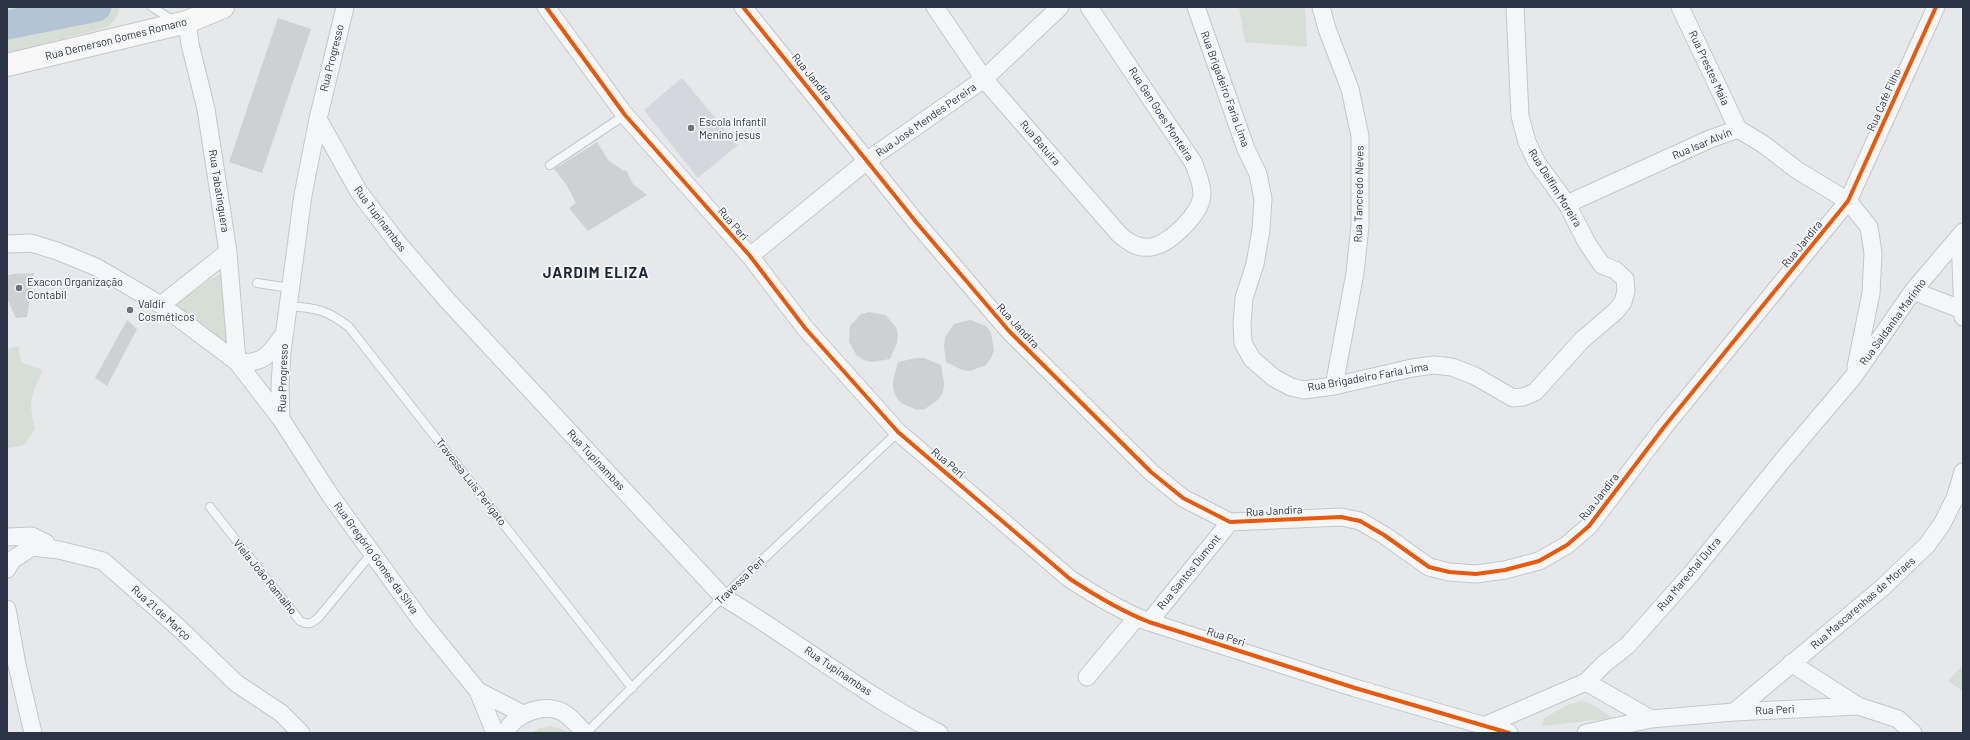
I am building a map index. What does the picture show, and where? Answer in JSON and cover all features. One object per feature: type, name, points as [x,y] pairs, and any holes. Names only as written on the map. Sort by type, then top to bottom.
[{"type":"main road","name":"Rua Demerson Gomes Romano","points":[[7,65],[184,23],[223,7]]},
{"type":"street","name":"Rua Progresso","points":[[281,419],[280,386],[285,332],[303,196],[318,119],[345,7]]},
{"type":"street","name":"Rua Peri","points":[[546,7],[625,115],[750,256],[805,328],[898,432],[1070,580],[1102,600],[1143,620],[1355,688],[1510,733]]},
{"type":"street","name":"Rua Jandira","points":[[743,7],[868,160],[916,222],[1015,337],[1151,472],[1184,498],[1230,522],[1341,517],[1360,521],[1384,535],[1429,567],[1449,572],[1476,574],[1505,570],[1539,561],[1567,545],[1589,526],[1664,427],[1848,201]]},
{"type":"street","name":"Rua Batuira","points":[[935,7],[984,79],[1118,234],[1128,242],[1137,246],[1151,247],[1165,242]]},
{"type":"street","name":"Rua José Mendes Pereira","points":[[750,256],[868,160],[984,79],[1060,7]]},
{"type":"street","name":"Rua Gen Goes Monteira","points":[[1089,7],[1193,162],[1198,173],[1202,196],[1197,210],[1187,223],[1165,242]]},
{"type":"street","name":"Rua Brigadeiro Faria Lima","points":[[1196,7],[1243,142],[1258,174],[1263,199],[1261,230],[1255,264],[1244,298],[1242,324],[1243,343],[1252,359],[1260,368],[1291,387],[1304,390],[1334,386],[1412,368],[1434,365],[1458,369],[1475,376],[1513,398],[1523,397],[1536,392],[1582,340],[1616,311],[1623,302],[1626,291],[1625,279]]},
{"type":"street","name":"Rua Tancredo Neves","points":[[1321,7],[1327,29],[1350,89],[1360,136],[1360,226],[1355,273],[1334,386]]},
{"type":"street","name":"Rua Delfim Moreira","points":[[1515,7],[1520,116],[1527,142],[1537,163],[1567,204],[1587,243],[1602,265],[1615,270],[1625,279]]},
{"type":"street","name":"Rua Prestes Maia","points":[[1680,7],[1738,129]]},
{"type":"street","name":"Rua Café Filho","points":[[1848,201],[1936,7]]},
{"type":"street","name":"Rua Tabatinguera","points":[[184,23],[206,109],[228,252],[236,362]]},
{"type":"street","name":"Rua Tupinambas","points":[[318,119],[359,192],[397,242],[447,300],[723,597],[758,618],[906,717],[939,733]]},
{"type":"street","name":"Rua Isar Alvin","points":[[1567,204],[1710,139],[1738,129],[1763,144],[1797,170],[1848,201]]},
{"type":"street","points":[[1848,201],[1869,227],[1873,253],[1871,293],[1854,376]]},
{"type":"street","points":[[1961,234],[1963,317]]},
{"type":"street","name":"Rua Saldanha Marinho","points":[[1854,376],[1912,291],[1961,234]]},
{"type":"street","name":"Rua Progresso","points":[[7,244],[31,243],[57,251],[96,267],[161,305],[236,362],[281,419]]},
{"type":"street","points":[[161,305],[228,252]]},
{"type":"street","points":[[1912,291],[1962,310]]},
{"type":"street","points":[[236,362],[253,363],[263,359],[285,332]]},
{"type":"street","name":"Rua Marechal Dutra","points":[[1486,725],[1586,682],[1604,664],[1628,645],[1854,376]]},
{"type":"street","name":"Rua Gregório Gomes da Silva","points":[[281,419],[330,495],[372,553],[422,622],[478,691],[495,733]]},
{"type":"street","name":"Rua Mascarenhas de Moraes","points":[[1734,712],[1882,588],[1927,545],[1942,524],[1963,472]]},
{"type":"street","name":"Rua Santos Dumont","points":[[1087,677],[1143,620],[1230,522]]},
{"type":"street","points":[[7,537],[32,536],[59,550]]},
{"type":"street","name":"Rua 21 de Março","points":[[7,569],[12,560],[32,547],[59,550],[103,561],[179,628],[236,684],[281,713],[301,733]]},
{"type":"street","points":[[7,609],[17,665],[33,733]]},
{"type":"street","points":[[1792,663],[1858,706]]},
{"type":"street","points":[[1586,682],[1651,718]]},
{"type":"street","name":"Rua Gregório Gomes da Silva","points":[[478,691],[523,714]]},
{"type":"street","name":"Rua Peri","points":[[1586,733],[1651,718],[1858,706],[1897,726]]},
{"type":"street","points":[[505,733],[516,719],[523,714],[540,709],[554,710],[566,714],[585,733]]},
{"type":"street","points":[[1897,726],[1913,733]]},
{"type":"lane","points":[[152,7],[184,23]]},
{"type":"lane","points":[[550,164],[625,115]]},
{"type":"lane","points":[[257,283],[292,288]]},
{"type":"lane","name":"Travessa Luis Perigato","points":[[289,306],[316,308],[335,316],[349,327],[632,688]]},
{"type":"lane","name":"Travessa Peri","points":[[585,733],[723,597],[898,432]]},
{"type":"lane","name":"Viela João Ramalho","points":[[210,507],[300,621],[307,624],[312,623],[318,618],[372,553]]},
{"type":"shaded area","points":[[7,7],[119,7],[119,10],[114,21],[107,27],[7,54]]},
{"type":"shaded area","points":[[1239,7],[1305,7],[1307,47],[1245,42]]},
{"type":"shaded area","name":"Escola Infantil Menino jesus","points":[[682,78],[738,145],[698,178],[644,110]]},
{"type":"shaded area","points":[[221,273],[228,351],[170,306]]},
{"type":"shaded area","points":[[18,346],[21,362],[43,370],[33,392],[31,405],[35,429],[24,445],[8,448],[7,349]]},
{"type":"shaded area","points":[[1963,665],[1963,691],[1948,681]]},
{"type":"shaded area","points":[[1582,701],[1595,706],[1612,718],[1542,726],[1544,718],[1570,704]]},
{"type":"shaded area","points":[[550,726],[570,733],[531,733],[540,728]]},
{"type":"building","points":[[278,18],[311,29],[262,173],[229,162]]},
{"type":"building","points":[[597,142],[608,160],[624,171],[626,170],[633,184],[647,195],[588,231],[569,208],[576,203],[566,184],[554,169]]},
{"type":"building","name":"Exacon Organização Contabil","points":[[34,273],[27,317],[16,318],[7,299],[7,276],[13,274]]},
{"type":"building","points":[[869,312],[885,315],[896,327],[898,335],[897,343],[890,359],[872,362],[864,360],[857,356],[849,342],[850,326],[861,314]]},
{"type":"building","points":[[127,320],[137,329],[107,386],[95,378]]},
{"type":"building","points":[[970,320],[986,326],[991,333],[994,350],[986,365],[970,371],[962,370],[946,362],[944,346],[945,337],[954,324]]},
{"type":"building","points":[[916,358],[924,358],[941,365],[944,383],[943,392],[939,399],[925,409],[917,410],[901,403],[896,397],[893,389],[893,380],[898,362]]},
{"type":"waterway","points":[[7,25],[97,7]]},
{"type":"cycle path","points":[[546,7],[625,115],[750,256],[805,328],[898,432],[1070,579],[1109,603],[1149,622],[1355,688],[1509,733]]},
{"type":"cycle path","points":[[743,7],[916,222],[1009,331],[1151,472],[1183,498],[1230,522],[1341,517],[1360,521],[1384,535],[1429,567],[1449,572],[1476,574],[1505,570],[1539,561],[1567,545],[1589,526],[1664,427],[1848,201],[1936,7]]},
{"type":"place","name":"Escola Infantil Menino jesus","points":[[691,128]]},
{"type":"place","name":"Exacon Organização Contabil","points":[[19,288]]},
{"type":"place","name":"Valdir Cosméticos","points":[[130,310]]},
{"type":"district","name":"JARDIM ELIZA","points":[[596,273]]}]
